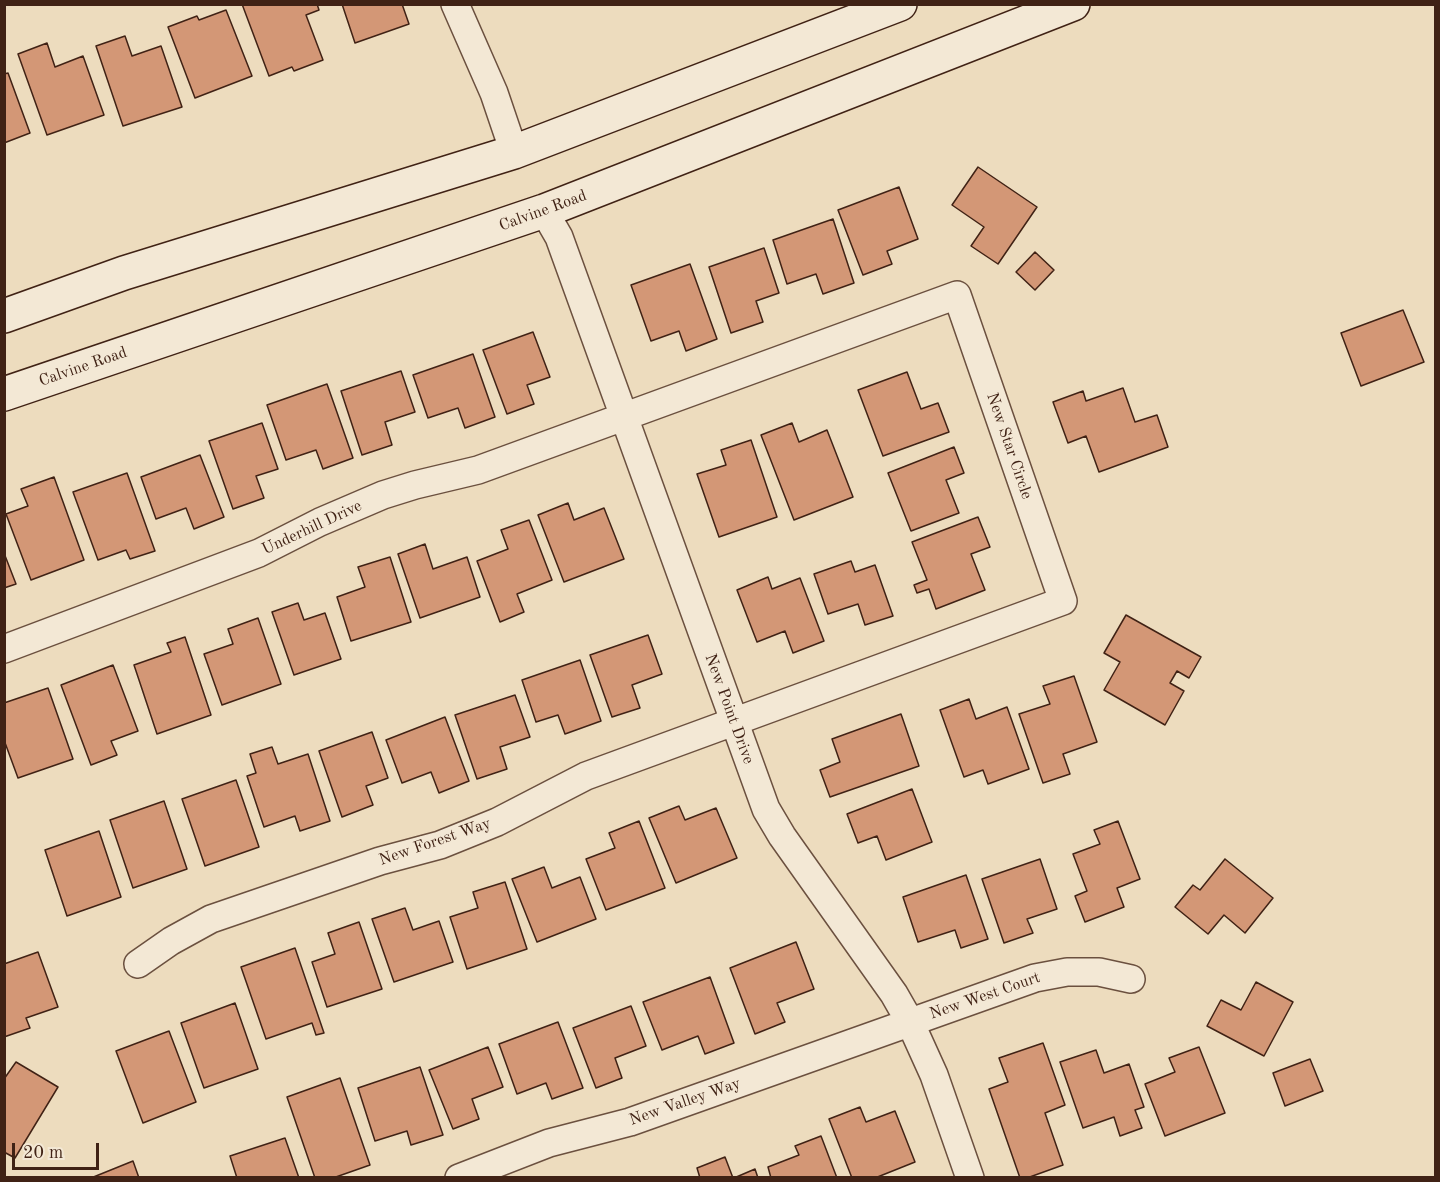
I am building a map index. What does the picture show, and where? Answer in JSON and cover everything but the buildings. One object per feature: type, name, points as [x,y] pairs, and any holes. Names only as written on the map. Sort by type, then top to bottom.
[{"type":"main road","points":[[4,316],[124,273],[514,152],[900,4]]},
{"type":"main road","name":"Calvine Road","points":[[4,394],[544,212],[1072,4]]},
{"type":"street","points":[[455,4],[494,93],[514,152]]},
{"type":"street","name":"New Point Drive","points":[[544,212],[559,237],[766,808],[894,994],[910,1022],[934,1075],[969,1178]]},
{"type":"street","name":"New Star Circle","points":[[624,418],[957,296],[1063,601],[734,721]]},
{"type":"street","name":"Underhill Drive","points":[[4,649],[259,553],[320,522],[383,495],[478,470],[624,418]]},
{"type":"street","name":"New Forest Way","points":[[138,964],[171,941],[212,920],[380,861],[440,844],[497,822],[586,776],[734,721]]},
{"type":"street","name":"New West Court","points":[[910,1022],[1035,978],[1067,972],[1099,972],[1131,979]]},
{"type":"street","name":"New Valley Way","points":[[459,1178],[549,1143],[630,1122],[910,1022]]}]
